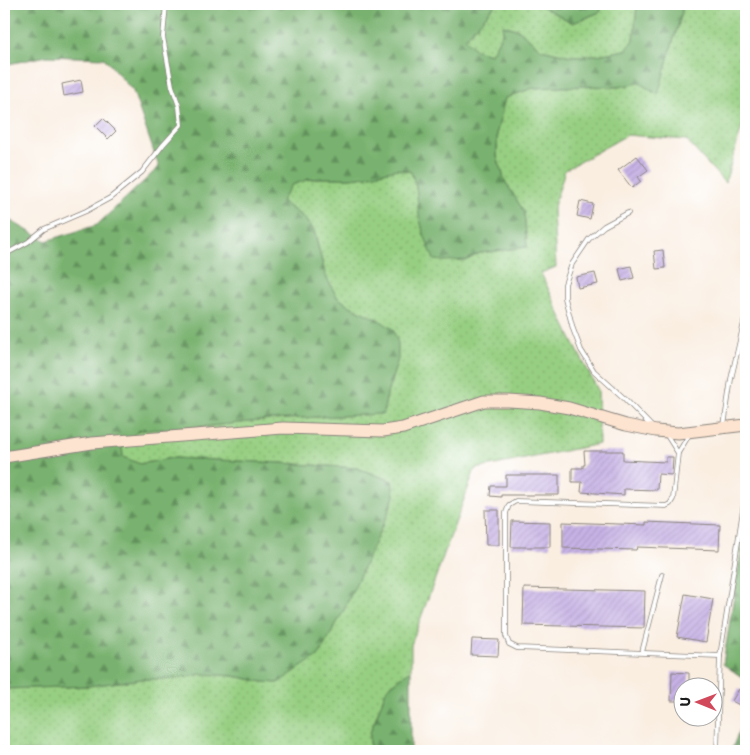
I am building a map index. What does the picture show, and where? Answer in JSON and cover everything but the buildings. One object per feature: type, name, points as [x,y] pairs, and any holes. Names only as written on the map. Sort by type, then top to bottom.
[{"type":"main road","points":[[4,457],[92,443],[283,428],[383,431],[403,428],[484,401],[532,402],[570,408],[626,425],[678,433],[746,425]]},
{"type":"lane","points":[[4,254],[28,242],[44,229],[86,212],[110,198],[142,172],[181,126],[179,106],[172,86],[163,36],[166,4]]},
{"type":"lane","points":[[628,213],[604,226],[589,239],[572,264],[565,284],[565,298],[580,350],[594,371],[661,431],[678,453]]},
{"type":"lane","points":[[724,428],[731,379],[746,314]]},
{"type":"lane","points":[[692,431],[678,453],[673,499],[666,506],[516,501],[509,505],[506,513],[506,636],[508,644],[517,648],[720,656]]},
{"type":"lane","points":[[717,751],[720,656],[746,491]]},
{"type":"lane","points":[[642,652],[662,575]]},
{"type":"green space","points":[[4,4],[496,4],[465,39],[475,50],[491,54],[502,34],[503,25],[519,30],[541,49],[571,56],[597,55],[626,50],[634,40],[637,4],[683,4],[658,95],[639,83],[618,87],[533,88],[505,98],[497,131],[497,157],[505,181],[524,212],[527,247],[480,253],[467,260],[434,260],[423,232],[416,186],[411,172],[397,169],[350,178],[306,180],[292,185],[281,201],[303,217],[314,231],[326,277],[337,297],[393,329],[398,343],[398,359],[383,414],[139,430],[122,447],[123,457],[140,464],[172,458],[357,468],[392,481],[394,496],[388,513],[343,612],[319,655],[278,683],[234,676],[202,674],[175,679],[142,679],[89,686],[4,689],[4,217],[46,241],[97,225],[159,167],[133,91],[104,58],[47,56],[4,65]]},
{"type":"green space","points":[[496,4],[538,4],[573,23],[600,12],[603,4],[637,4],[634,40],[626,50],[597,55],[571,56],[541,49],[519,30],[504,25],[502,34],[491,54],[475,50],[465,39]]},
{"type":"green space","points":[[538,4],[603,4],[600,12],[573,23]]},
{"type":"green space","points":[[683,4],[746,4],[746,114],[725,183],[686,140],[627,135],[565,170],[553,210],[556,267],[541,273],[598,390],[599,444],[475,469],[411,645],[411,670],[387,688],[370,733],[370,751],[4,751],[4,689],[89,686],[142,679],[175,679],[202,674],[234,676],[278,683],[343,612],[388,513],[394,496],[392,481],[357,468],[172,458],[140,464],[123,457],[122,447],[139,430],[383,414],[398,359],[379,320],[350,306],[337,297],[326,277],[314,230],[303,217],[281,201],[292,185],[306,180],[350,178],[397,169],[412,172],[423,232],[467,260],[480,253],[527,247],[524,212],[505,181],[497,157],[497,131],[505,98],[533,88],[618,87],[640,83],[671,48]]},
{"type":"green space","points":[[744,533],[746,533],[746,680],[723,664]]},
{"type":"green space","points":[[411,670],[411,751],[370,751],[370,733],[387,688]]},
{"type":"green space","points":[[746,714],[746,751],[731,751]]}]
